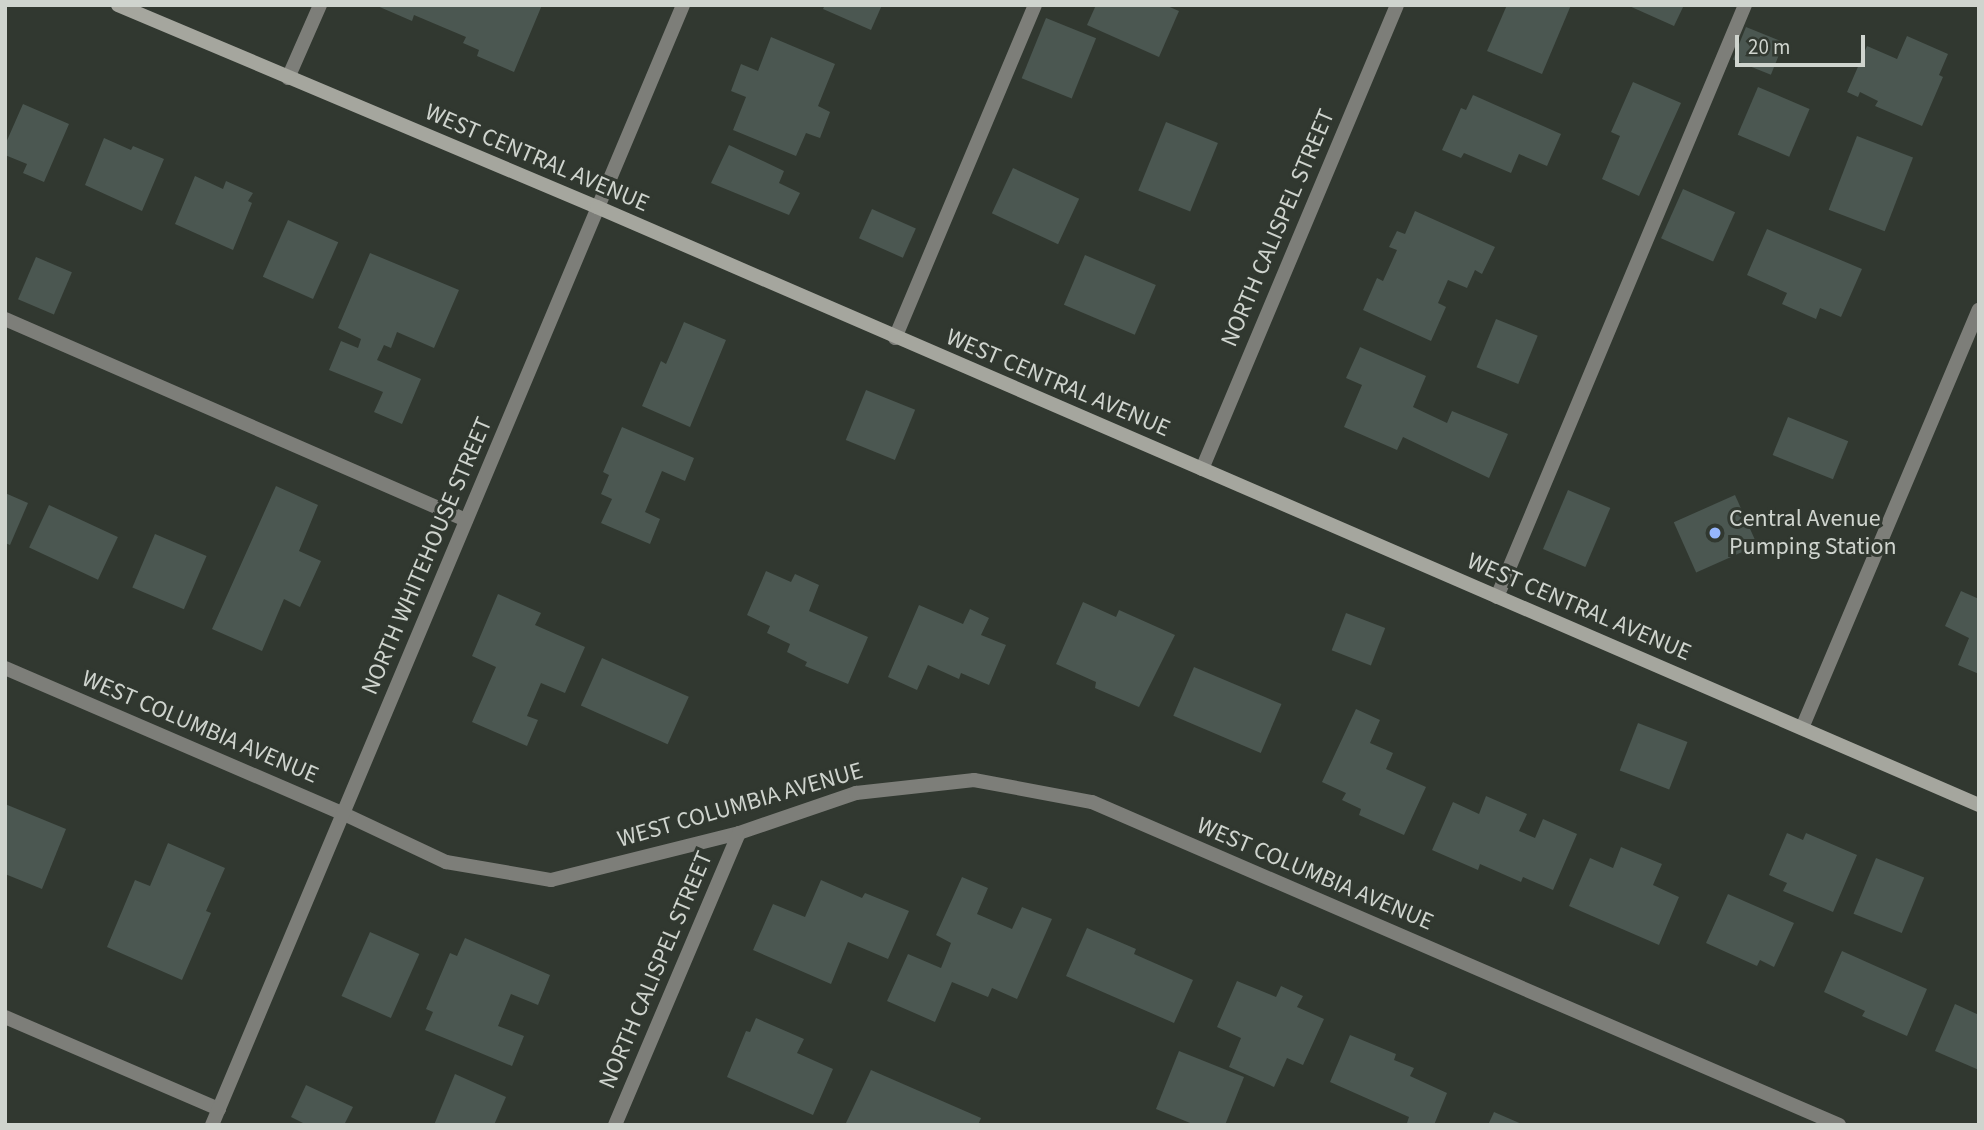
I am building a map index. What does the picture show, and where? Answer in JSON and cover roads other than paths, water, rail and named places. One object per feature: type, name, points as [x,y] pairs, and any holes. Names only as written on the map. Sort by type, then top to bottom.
[{"type":"street","name":"WEST CENTRAL AVENUE","points":[[118,5],[597,207],[1979,805]]},
{"type":"street","points":[[288,78],[320,5]]},
{"type":"street","name":"NORTH WHITEHOUSE STREET","points":[[212,1125],[683,5]]},
{"type":"street","points":[[895,338],[1035,5]]},
{"type":"street","name":"NORTH CALISPEL STREET","points":[[1202,469],[1397,5]]},
{"type":"street","points":[[1497,597],[1745,5]]},
{"type":"street","points":[[1802,728],[1979,310]]},
{"type":"street","points":[[5,319],[467,520]]},
{"type":"street","name":"WEST COLUMBIA AVENUE","points":[[5,668],[344,814],[446,862],[551,880],[739,833],[856,793],[974,779],[1092,802],[1839,1125]]},
{"type":"street","name":"NORTH CALISPEL STREET","points":[[615,1125],[739,833]]},
{"type":"street","points":[[5,1017],[219,1109]]},
{"type":"place","name":"Central Avenue Pumping Station","points":[[1715,533]]}]
